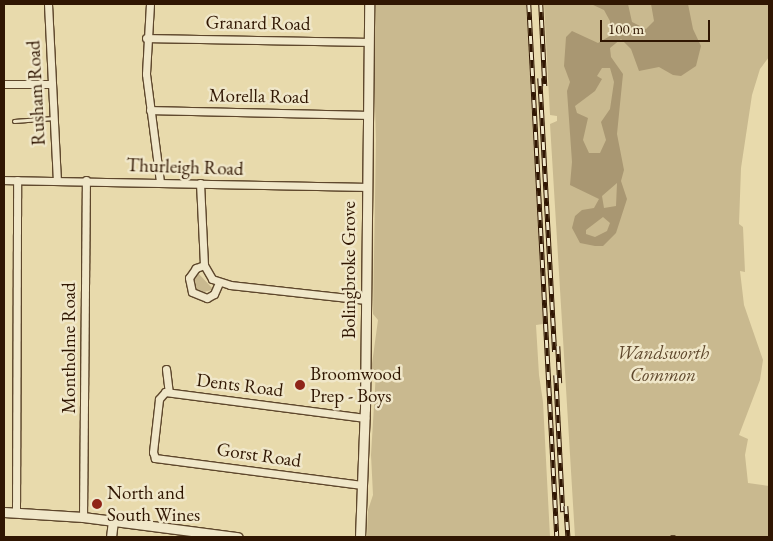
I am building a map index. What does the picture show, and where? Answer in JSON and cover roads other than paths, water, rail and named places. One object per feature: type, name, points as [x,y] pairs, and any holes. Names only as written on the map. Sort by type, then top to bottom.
[{"type":"main road","name":"Bolingbroke Grove","points":[[360,537],[365,418],[369,4]]},
{"type":"main road","points":[[4,512],[113,520],[238,537]]},
{"type":"main road","points":[[112,537],[113,520]]},
{"type":"street","name":"Rusham Road","points":[[48,4],[57,180]]},
{"type":"street","points":[[150,4],[146,38],[150,110],[160,182]]},
{"type":"street","name":"Granard Road","points":[[146,38],[368,42]]},
{"type":"street","points":[[4,84],[52,84]]},
{"type":"street","name":"Morella Road","points":[[150,110],[367,115]]},
{"type":"street","name":"Thurleigh Road","points":[[4,180],[86,180],[366,187]]},
{"type":"street","points":[[16,512],[17,180]]},
{"type":"street","name":"Montholme Road","points":[[83,517],[86,180]]},
{"type":"street","points":[[200,183],[204,265],[206,273],[219,283],[366,300]]},
{"type":"street","points":[[204,265],[196,268],[189,278],[192,292],[207,298],[214,294],[219,283]]},
{"type":"street","points":[[166,369],[169,392]]},
{"type":"street","name":"Dents Road","points":[[169,392],[365,418]]},
{"type":"street","name":"Gorst Road","points":[[169,392],[161,394],[159,399],[153,455],[362,486]]},
{"type":"lane","points":[[14,121],[54,118]]},
{"type":"railway","points":[[529,4],[557,537]]},
{"type":"railway","points":[[541,4],[545,86]]},
{"type":"railway","points":[[540,78],[555,352]]},
{"type":"railway","points":[[558,346],[560,383]]},
{"type":"railway","points":[[556,375],[563,512]]},
{"type":"railway","points":[[566,506],[568,537]]},
{"type":"place","name":"Broomwood Prep - Boys","points":[[300,385]]},
{"type":"place","name":"North and South Wines","points":[[97,504]]},
{"type":"park label","name":"Wandsworth Common","points":[[663,364]]}]
